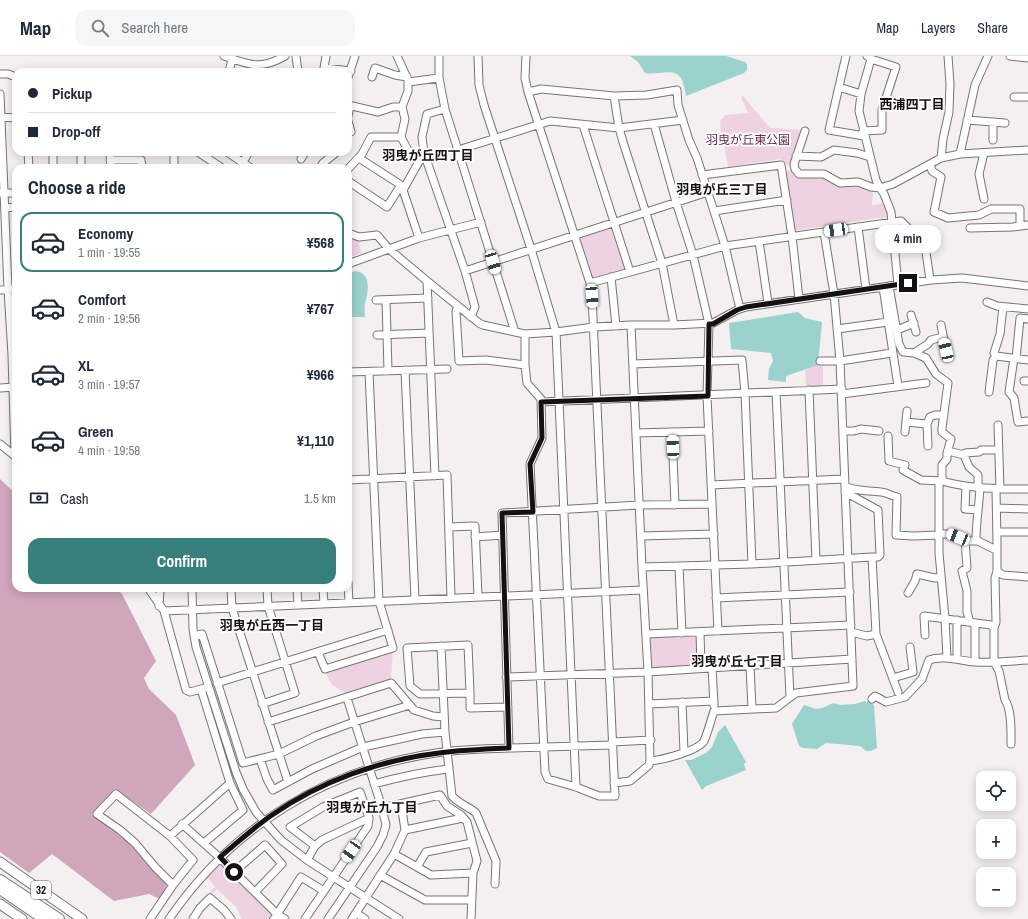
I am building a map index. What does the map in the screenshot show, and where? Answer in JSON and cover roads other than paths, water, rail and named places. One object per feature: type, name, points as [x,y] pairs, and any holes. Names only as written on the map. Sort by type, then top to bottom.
[{"type":"highway","points":[[0,880],[59,919]]},
{"type":"highway","points":[[0,890],[44,919]]},
{"type":"main road","name":"32","points":[[0,862],[82,919]]},
{"type":"main road","points":[[0,904],[22,919]]},
{"type":"street","points":[[224,56],[252,65],[266,65],[285,56]]},
{"type":"street","points":[[296,56],[298,68]]},
{"type":"street","points":[[324,68],[326,56]]},
{"type":"street","points":[[352,68],[355,56]]},
{"type":"street","points":[[397,56],[407,79],[408,90],[402,107],[405,119],[401,137],[409,152],[419,162]]},
{"type":"street","points":[[439,56],[440,78],[445,109],[515,332]]},
{"type":"street","points":[[478,56],[479,85],[556,332],[576,787]]},
{"type":"street","points":[[525,334],[525,364],[528,383],[541,399],[542,438],[530,464],[545,772],[548,779],[576,787],[599,796],[615,796],[592,296],[590,283],[528,92],[525,78],[526,56]]},
{"type":"street","points":[[846,56],[829,130],[864,133],[882,130],[882,110],[896,67],[869,58],[860,94],[859,111],[864,133],[876,180],[884,194],[891,212],[898,285]]},
{"type":"street","points":[[941,158],[943,139],[949,112],[950,84],[948,56]]},
{"type":"street","points":[[960,154],[974,85],[988,56]]},
{"type":"street","points":[[1010,56],[1028,58]]},
{"type":"street","points":[[230,68],[232,59]]},
{"type":"street","points":[[372,77],[375,68],[407,79],[440,78]]},
{"type":"street","points":[[0,74],[12,76]]},
{"type":"street","points":[[839,87],[860,94]]},
{"type":"street","points":[[528,92],[541,89],[614,96],[646,95],[677,90],[678,105],[689,140],[697,158],[725,246],[740,309]]},
{"type":"street","points":[[0,94],[2,193],[7,271],[4,290],[12,355]]},
{"type":"street","points":[[614,96],[619,128],[662,263],[674,325]]},
{"type":"street","points":[[1014,97],[1028,97]]},
{"type":"street","points":[[352,106],[378,112],[393,107],[402,107]]},
{"type":"street","points":[[445,109],[427,114],[422,137],[424,153],[465,271],[475,307],[471,317]]},
{"type":"street","points":[[0,117],[12,118]]},
{"type":"street","points":[[458,150],[539,124],[550,122],[619,128],[683,120]]},
{"type":"street","points":[[967,120],[1006,123]]},
{"type":"street","points":[[993,140],[994,122]]},
{"type":"street","points":[[654,124],[693,255],[709,324],[709,431],[718,631]]},
{"type":"street","points":[[583,125],[630,272]]},
{"type":"street","points":[[805,131],[794,164],[795,169],[799,174],[824,174],[840,183],[858,182],[871,187],[880,188],[893,184],[941,158],[960,154],[1028,150]]},
{"type":"street","points":[[352,165],[371,137],[401,137]]},
{"type":"street","points":[[796,156],[821,157],[834,150],[857,153],[870,157]]},
{"type":"street","points":[[352,184],[387,207],[403,186],[424,153]]},
{"type":"street","points":[[984,153],[979,174],[984,199]]},
{"type":"street","points":[[110,156],[142,160],[142,164]]},
{"type":"street","points":[[174,156],[174,164]]},
{"type":"street","points":[[204,156],[216,164]]},
{"type":"street","points":[[233,156],[246,164]]},
{"type":"street","points":[[243,162],[247,156]]},
{"type":"street","points":[[322,164],[332,156]]},
{"type":"street","points":[[358,158],[403,186]]},
{"type":"street","points":[[930,164],[932,171],[941,177],[934,212],[948,218],[979,215],[991,209],[1020,209],[1024,225],[1013,227],[970,228]]},
{"type":"street","points":[[702,175],[781,165],[792,236],[799,299]]},
{"type":"street","points":[[403,186],[418,238]]},
{"type":"street","points":[[2,193],[12,192]]},
{"type":"street","points":[[465,271],[708,192]]},
{"type":"street","points":[[714,211],[787,200]]},
{"type":"street","points":[[4,208],[12,207]]},
{"type":"street","points":[[590,283],[725,246],[901,221],[925,245],[930,280]]},
{"type":"street","points":[[352,263],[418,238],[481,222]]},
{"type":"street","points":[[858,227],[866,289]]},
{"type":"street","points":[[714,711],[776,708],[796,693],[853,686],[842,391],[834,294],[824,232]]},
{"type":"street","points":[[352,234],[359,237],[376,235],[389,249],[427,282],[471,317],[484,325],[525,334],[594,327],[709,324],[740,309],[768,303],[930,280],[962,278],[1028,286]]},
{"type":"street","points":[[759,241],[768,303]]},
{"type":"street","points":[[7,271],[12,271]]},
{"type":"street","points":[[611,277],[616,326]]},
{"type":"street","points":[[427,282],[435,476]]},
{"type":"street","points":[[886,286],[888,322],[898,386]]},
{"type":"street","points":[[886,286],[899,344],[903,352],[914,353],[926,358],[936,374],[948,383],[942,432],[951,439],[947,459],[942,465],[940,481],[939,534],[945,618],[946,658]]},
{"type":"street","points":[[376,300],[428,298]]},
{"type":"street","points":[[386,300],[388,371]]},
{"type":"street","points":[[987,302],[997,306],[1028,310]]},
{"type":"street","points":[[458,307],[456,311],[459,360],[486,360],[525,364]]},
{"type":"street","points":[[989,392],[993,360],[996,356],[994,353],[1000,334],[1003,307]]},
{"type":"street","points":[[912,315],[916,332]]},
{"type":"street","points":[[1028,319],[1020,318],[1009,392],[1014,398],[1018,422],[1028,421]]},
{"type":"street","points":[[837,328],[888,322]]},
{"type":"street","points":[[897,330],[914,323]]},
{"type":"street","points":[[614,783],[630,781],[648,765],[650,761],[651,740],[631,325]]},
{"type":"street","points":[[941,325],[946,350]]},
{"type":"street","points":[[377,335],[429,333]]},
{"type":"street","points":[[914,353],[928,344],[931,340],[943,337]]},
{"type":"street","points":[[820,361],[840,361],[892,353]]},
{"type":"street","points":[[996,356],[1028,360]]},
{"type":"street","points":[[633,364],[742,360],[745,394],[752,564]]},
{"type":"street","points":[[352,372],[447,369]]},
{"type":"street","points":[[405,370],[415,600]]},
{"type":"street","points":[[318,652],[324,669],[393,648],[379,601],[369,372]]},
{"type":"street","points":[[541,402],[708,396],[809,390],[842,391],[926,382]]},
{"type":"street","points":[[0,388],[12,387]]},
{"type":"street","points":[[809,390],[816,560]]},
{"type":"street","points":[[776,392],[790,697]]},
{"type":"street","points":[[905,432],[907,411]]},
{"type":"street","points":[[928,446],[927,424],[930,416],[944,416]]},
{"type":"street","points":[[906,422],[927,424]]},
{"type":"street","points":[[998,425],[1000,468],[997,508],[997,571],[995,578],[996,622],[994,628],[994,662],[999,671],[1005,700],[1009,711],[1011,744]]},
{"type":"street","points":[[843,431],[854,431],[861,428],[879,430]]},
{"type":"street","points":[[636,433],[709,431]]},
{"type":"street","points":[[672,432],[675,505]]},
{"type":"street","points":[[888,436],[889,461],[904,465],[903,470],[922,480],[940,481],[979,488],[1028,489]]},
{"type":"street","points":[[0,444],[12,454]]},
{"type":"street","points":[[948,451],[964,454],[965,452],[979,452],[981,450],[998,450]]},
{"type":"street","points":[[964,454],[969,467],[978,475],[979,488],[976,541]]},
{"type":"street","points":[[352,480],[447,475],[451,598]]},
{"type":"street","points":[[711,484],[813,480],[845,486],[856,490],[882,492],[896,497],[896,535],[950,534],[965,540],[976,541],[996,550]]},
{"type":"street","points":[[642,567],[752,564],[784,561],[878,557],[880,555],[878,510],[845,486]]},
{"type":"street","points":[[966,486],[965,509],[978,510]]},
{"type":"street","points":[[509,748],[502,513],[639,505],[712,504]]},
{"type":"street","points":[[997,508],[1028,509]]},
{"type":"street","points":[[449,527],[475,526],[478,597]]},
{"type":"street","points":[[997,532],[1028,532]]},
{"type":"street","points":[[641,536],[714,534]]},
{"type":"street","points":[[476,537],[502,535]]},
{"type":"street","points":[[965,540],[967,568],[962,571],[967,591],[967,612],[973,622],[975,662]]},
{"type":"street","points":[[872,557],[876,634],[898,692]]},
{"type":"street","points":[[679,566],[682,633]]},
{"type":"street","points":[[997,571],[1003,575],[1028,577]]},
{"type":"street","points":[[908,593],[917,574],[935,578],[941,577]]},
{"type":"street","points":[[162,609],[232,608],[643,590]]},
{"type":"street","points":[[151,592],[162,609]]},
{"type":"street","points":[[160,592],[162,609],[186,690],[190,692],[209,686]]},
{"type":"street","points":[[192,592],[194,636],[243,789],[250,802],[281,840],[307,860],[399,919]]},
{"type":"street","points":[[231,592],[232,608],[288,782]]},
{"type":"street","points":[[262,704],[296,693],[268,606],[267,592]]},
{"type":"street","points":[[297,592],[298,605]]},
{"type":"street","points":[[323,592],[324,604]]},
{"type":"street","points":[[348,592],[349,603]]},
{"type":"street","points":[[716,598],[850,592]]},
{"type":"street","points":[[925,635],[924,616],[991,625],[994,628]]},
{"type":"street","points":[[957,620],[957,659]]},
{"type":"street","points":[[646,634],[787,628],[851,628],[867,636],[876,634]]},
{"type":"street","points":[[218,684],[388,630]]},
{"type":"street","points":[[700,632],[701,668]]},
{"type":"street","points":[[194,636],[202,634],[243,763],[279,754],[316,736],[354,722],[410,705]]},
{"type":"street","points":[[470,693],[420,694],[410,686],[407,648],[468,645],[470,693],[470,708],[508,707]]},
{"type":"street","points":[[441,646],[446,752],[452,796],[457,802],[471,809],[476,814],[496,861],[495,884]]},
{"type":"street","points":[[893,678],[913,672],[910,647]]},
{"type":"street","points":[[872,699],[875,696],[886,702],[905,697],[922,679],[929,660],[946,658],[975,662],[1028,660]]},
{"type":"street","points":[[506,677],[648,672],[852,659]]},
{"type":"street","points":[[750,666],[752,709]]},
{"type":"street","points":[[650,761],[665,759],[696,748],[703,742],[714,711],[712,667]]},
{"type":"street","points":[[268,722],[391,683],[414,710],[433,716],[444,717]]},
{"type":"street","points":[[201,689],[230,783],[243,810],[204,843]]},
{"type":"street","points":[[328,919],[377,848],[385,831],[385,819],[382,808],[347,698]]},
{"type":"street","points":[[649,704],[714,701]]},
{"type":"street","points":[[682,702],[684,752]]},
{"type":"street","points":[[219,717],[228,715]]},
{"type":"street","points":[[260,759],[267,779],[273,790],[337,757],[362,747],[422,734],[445,732]]},
{"type":"street","points":[[169,919],[191,889],[220,857],[264,821],[311,792],[342,778],[369,768],[414,757],[446,752],[574,746],[651,740]]},
{"type":"street","points":[[374,784],[400,777],[448,769]]},
{"type":"street","points":[[170,836],[230,783]]},
{"type":"street","points":[[305,919],[368,826],[369,818],[360,792],[323,808],[290,827],[315,846]]},
{"type":"street","points":[[150,919],[173,885],[193,860],[170,836],[116,794],[97,814],[120,830],[135,843],[155,867],[173,885]]},
{"type":"street","points":[[382,808],[440,795],[447,806],[467,822],[477,861],[473,872],[471,919]]},
{"type":"street","points":[[365,919],[354,916],[394,854],[406,830],[401,804]]},
{"type":"street","points":[[307,860],[315,846],[322,840],[369,818]]},
{"type":"street","points":[[406,830],[463,818]]},
{"type":"street","points":[[182,824],[220,857],[255,892],[275,916],[285,919]]},
{"type":"street","points":[[417,867],[426,852],[472,843]]},
{"type":"street","points":[[234,872],[265,845],[282,864],[255,892]]},
{"type":"street","points":[[394,854],[431,875],[473,872]]},
{"type":"street","points":[[380,875],[425,900],[472,900]]},
{"type":"street","points":[[275,916],[301,877],[324,891]]},
{"type":"street","points":[[193,919],[210,898],[229,918]]},
{"type":"water","points":[[630,56],[726,56],[745,62],[747,64],[747,70],[744,73],[686,96],[683,82],[675,73],[645,73],[638,62]]},
{"type":"water","points":[[352,272],[359,272],[367,279],[368,291],[365,317],[352,317]]},
{"type":"water","points":[[798,312],[805,318],[822,322],[818,365],[786,376],[786,382],[768,380],[769,369],[773,361],[771,353],[731,349],[729,323]]},
{"type":"water","points":[[865,701],[867,703],[867,701],[871,701],[874,706],[877,748],[871,751],[866,751],[860,746],[826,743],[817,749],[803,748],[799,746],[792,724],[804,705],[816,709],[833,703],[841,705],[855,704]]},
{"type":"water","points":[[725,725],[746,762],[744,764],[746,770],[706,786],[702,790],[685,760],[691,760],[706,753],[712,747],[718,732]]},
{"type":"district","name":"西浦四丁目","points":[[912,104]]},
{"type":"district","name":"羽曳が丘四丁目","points":[[428,155]]},
{"type":"district","name":"羽曳が丘三丁目","points":[[722,189]]},
{"type":"district","name":"羽曳が丘西一丁目","points":[[272,625]]},
{"type":"district","name":"羽曳が丘七丁目","points":[[737,661]]},
{"type":"district","name":"羽曳が丘九丁目","points":[[372,807]]},
{"type":"park label","name":"羽曳が丘東公園","points":[[748,140]]}]
